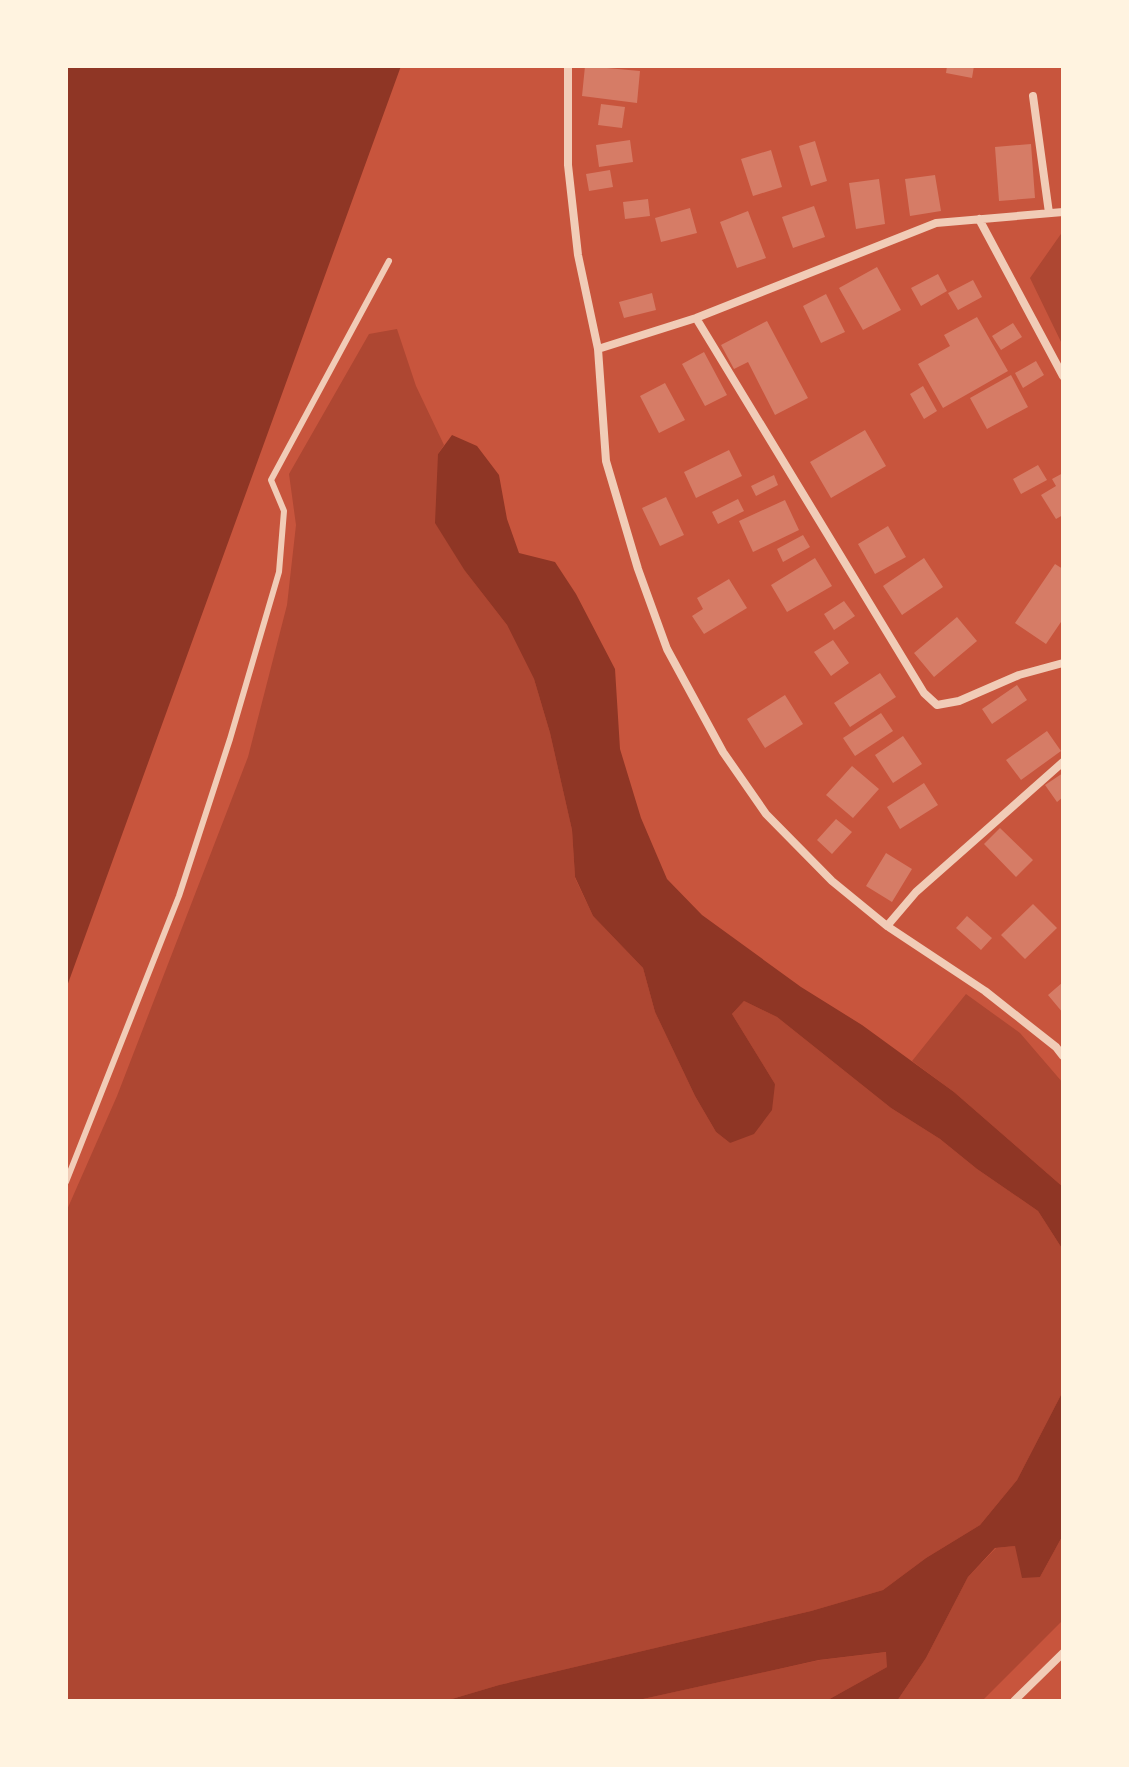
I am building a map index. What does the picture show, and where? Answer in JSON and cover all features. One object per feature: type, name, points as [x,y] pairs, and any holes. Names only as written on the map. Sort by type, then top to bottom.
[{"type":"street","points":[[568,66],[568,165],[578,255],[598,349],[606,461],[638,569],[667,649],[723,752],[766,814],[832,881],[887,926],[985,991],[1056,1047],[1063,1056]]},
{"type":"street","points":[[1033,96],[1049,213]]},
{"type":"street","points":[[598,349],[696,318],[936,223],[1063,212]]},
{"type":"street","points":[[979,219],[1063,376]]},
{"type":"street","points":[[696,318],[924,693],[937,705],[959,701],[1019,675],[1063,663]]},
{"type":"street","points":[[887,926],[916,892],[1063,762]]},
{"type":"street","points":[[1014,1701],[1063,1653]]},
{"type":"lane","points":[[66,1182],[179,896],[235,724],[279,572],[284,511],[271,480],[389,261]]},
{"type":"shaded area","points":[[66,66],[401,66],[66,989]]},
{"type":"shaded area","points":[[1063,231],[1063,346],[1030,278]]},
{"type":"shaded area","points":[[397,329],[416,386],[444,445],[438,454],[465,571],[507,625],[534,679],[572,830],[575,878],[593,916],[643,968],[655,1012],[695,1096],[716,1132],[730,1143],[775,1084],[732,1014],[744,1001],[777,1017],[891,1108],[940,1139],[1038,1211],[1063,1250],[1063,1391],[1017,1480],[980,1525],[926,1558],[883,1590],[811,1611],[499,1685],[445,1701],[66,1701],[66,1212],[117,1096],[248,757],[287,605],[296,525],[289,474],[369,334]]},
{"type":"shaded area","points":[[452,435],[477,446],[499,475],[507,519],[519,553],[555,562],[576,594],[615,669],[620,749],[641,818],[667,879],[702,915],[954,1092],[1063,1187],[1063,1250],[1038,1211],[940,1139],[891,1108],[777,1017],[744,1001],[732,1014],[775,1084],[772,1110],[754,1134],[730,1143],[716,1132],[695,1096],[655,1012],[643,968],[593,916],[575,877],[572,830],[534,679],[507,625],[465,571],[435,523],[438,454]]},
{"type":"shaded area","points":[[966,994],[1020,1033],[1063,1083],[1063,1187],[954,1092],[912,1061]]},
{"type":"shaded area","points":[[1063,1391],[1063,1535],[1040,1577],[1022,1578],[1015,1546],[995,1548],[968,1577],[926,1658],[897,1701],[826,1701],[887,1667],[886,1652],[819,1660],[634,1701],[445,1701],[499,1685],[811,1611],[883,1590],[926,1558],[980,1525],[1017,1480]]},
{"type":"shaded area","points":[[1063,1535],[1063,1620],[982,1701],[897,1701],[926,1658],[968,1577],[996,1548],[1015,1546],[1040,1577]]},
{"type":"shaded area","points":[[887,1652],[887,1667],[826,1701],[634,1701],[820,1660]]},
{"type":"building","points":[[585,66],[640,71],[637,103],[582,96]]},
{"type":"building","points":[[947,66],[974,66],[972,78],[946,73]]},
{"type":"building","points":[[601,104],[625,107],[622,128],[598,125]]},
{"type":"building","points":[[630,140],[633,162],[599,167],[596,145]]},
{"type":"building","points":[[815,141],[827,181],[811,186],[799,146]]},
{"type":"building","points":[[1031,144],[1035,198],[999,201],[995,147]]},
{"type":"building","points":[[771,150],[782,187],[753,196],[741,159]]},
{"type":"building","points":[[610,170],[613,187],[589,191],[586,174]]},
{"type":"building","points":[[935,175],[941,211],[910,216],[905,179]]},
{"type":"building","points":[[879,179],[885,224],[856,229],[849,183]]},
{"type":"building","points":[[648,199],[650,216],[625,219],[623,202]]},
{"type":"building","points":[[814,206],[825,237],[793,248],[782,217]]},
{"type":"building","points":[[690,208],[697,233],[661,242],[655,218]]},
{"type":"building","points":[[748,211],[766,258],[737,268],[720,222]]},
{"type":"building","points":[[877,267],[901,310],[863,330],[839,288]]},
{"type":"building","points":[[938,274],[947,291],[921,306],[911,288]]},
{"type":"building","points":[[973,280],[982,297],[958,310],[948,293]]},
{"type":"building","points":[[652,293],[656,310],[624,318],[619,302]]},
{"type":"building","points":[[826,294],[845,332],[821,343],[803,306]]},
{"type":"building","points":[[977,317],[1008,371],[943,408],[918,364],[950,346],[944,335]]},
{"type":"building","points":[[767,321],[808,398],[775,415],[748,362],[734,369],[721,345]]},
{"type":"building","points":[[1013,323],[1022,337],[1001,350],[992,336]]},
{"type":"building","points":[[704,352],[727,395],[705,406],[682,364]]},
{"type":"building","points":[[1036,361],[1044,375],[1023,388],[1015,373]]},
{"type":"building","points":[[1011,375],[1028,407],[987,429],[970,398]]},
{"type":"building","points":[[665,383],[685,420],[659,433],[640,396]]},
{"type":"building","points":[[923,386],[937,411],[924,419],[910,394]]},
{"type":"building","points":[[865,430],[886,466],[831,498],[810,462]]},
{"type":"building","points":[[729,450],[742,476],[696,498],[684,472]]},
{"type":"building","points":[[1038,465],[1047,480],[1021,494],[1013,479]]},
{"type":"building","points":[[1063,473],[1063,515],[1056,519],[1041,495],[1056,486],[1052,479]]},
{"type":"building","points":[[774,475],[778,485],[756,496],[751,486]]},
{"type":"building","points":[[666,497],[684,535],[660,546],[642,508]]},
{"type":"building","points":[[738,499],[744,511],[718,524],[712,512]]},
{"type":"building","points":[[785,500],[799,530],[753,552],[739,521]]},
{"type":"building","points":[[888,526],[906,557],[875,574],[858,544]]},
{"type":"building","points":[[803,535],[810,547],[783,562],[777,549]]},
{"type":"building","points":[[815,558],[832,586],[787,612],[771,585]]},
{"type":"building","points":[[924,558],[943,587],[902,615],[883,586]]},
{"type":"building","points":[[1055,564],[1063,569],[1063,619],[1046,644],[1015,623]]},
{"type":"building","points":[[729,579],[747,608],[704,634],[692,616],[703,609],[697,598]]},
{"type":"building","points":[[844,601],[855,616],[834,630],[824,614]]},
{"type":"building","points":[[957,617],[977,641],[934,677],[914,653]]},
{"type":"building","points":[[833,640],[849,663],[831,676],[814,652]]},
{"type":"building","points":[[880,673],[896,697],[850,727],[834,703]]},
{"type":"building","points":[[1017,685],[1027,700],[992,724],[982,709]]},
{"type":"building","points":[[785,695],[803,724],[765,748],[747,719]]},
{"type":"building","points":[[881,713],[893,731],[855,756],[843,738]]},
{"type":"building","points":[[1047,731],[1061,751],[1021,780],[1006,760]]},
{"type":"building","points":[[903,736],[922,764],[893,783],[875,755]]},
{"type":"building","points":[[852,766],[879,789],[853,818],[826,795]]},
{"type":"building","points":[[1063,773],[1063,797],[1057,802],[1045,785]]},
{"type":"building","points":[[924,783],[938,805],[900,829],[887,807]]},
{"type":"building","points":[[836,819],[852,832],[832,854],[817,840]]},
{"type":"building","points":[[1000,828],[1033,860],[1016,877],[984,844]]},
{"type":"building","points":[[886,853],[912,869],[892,902],[866,886]]},
{"type":"building","points":[[1033,904],[1057,928],[1025,959],[1001,935]]},
{"type":"building","points":[[967,916],[992,938],[981,950],[956,928]]},
{"type":"building","points":[[1063,982],[1063,1013],[1048,995]]}]
